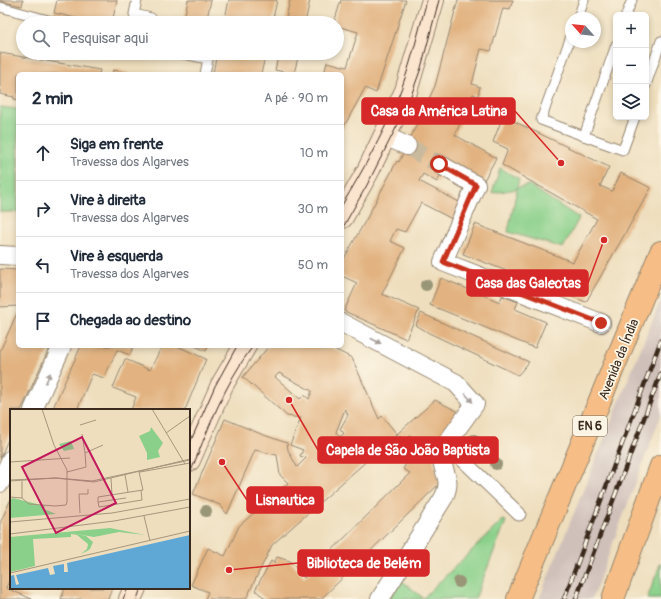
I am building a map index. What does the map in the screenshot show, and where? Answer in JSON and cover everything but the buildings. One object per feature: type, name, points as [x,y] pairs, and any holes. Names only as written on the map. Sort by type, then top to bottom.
[{"type":"main road","points":[[344,213],[368,171],[406,92],[432,0]]},
{"type":"main road","name":"Avenida da Índia","points":[[518,599],[661,252]]},
{"type":"main road","points":[[190,458],[222,385],[244,348]]},
{"type":"main road","points":[[612,599],[661,466]]},
{"type":"main road","points":[[130,599],[135,589]]},
{"type":"street","points":[[385,136],[407,146]]},
{"type":"street","points":[[439,164],[476,185],[443,262],[601,323]]},
{"type":"street","points":[[0,255],[16,256]]},
{"type":"street","points":[[344,324],[456,383],[475,404],[446,444],[443,452],[442,460],[448,482],[444,497],[380,599]]},
{"type":"street","points":[[33,409],[61,348]]},
{"type":"street","points":[[446,444],[518,514]]},
{"type":"street","points":[[0,483],[10,461]]},
{"type":"lane","points":[[136,0],[134,14],[142,16]]},
{"type":"lane","points":[[580,12],[584,0]]},
{"type":"lane","points":[[627,12],[632,0]]},
{"type":"lane","points":[[0,8],[31,16]]},
{"type":"lane","points":[[646,84],[661,42]]},
{"type":"lane","points":[[567,48],[541,120],[623,150],[634,120]]},
{"type":"lane","points":[[584,136],[615,48]]},
{"type":"lane","points":[[205,72],[208,60]]},
{"type":"shaded area","points":[[661,299],[661,415],[592,599],[539,599]]},
{"type":"green space","points":[[0,107],[16,109],[16,212],[0,212]]},
{"type":"green space","points":[[500,168],[519,179],[517,188],[529,185],[579,218],[563,248],[508,232],[517,189],[492,193]]},
{"type":"green space","points":[[503,520],[506,521],[475,599],[389,599],[401,580],[423,598]]},
{"type":"green space","points":[[661,562],[661,599],[647,599]]},
{"type":"tunnel","points":[[407,146],[439,164]]},
{"type":"tram line","points":[[344,202],[385,127],[402,88],[427,0]]},
{"type":"tram line","points":[[344,225],[367,185],[412,93],[421,68],[439,0]]},
{"type":"tram line","points":[[190,443],[215,386],[236,348]]},
{"type":"tram line","points":[[190,474],[225,392],[233,376],[252,348]]},
{"type":"tram line","points":[[123,599],[128,589]]},
{"type":"tram line","points":[[137,599],[141,589]]},
{"type":"railway","points":[[564,599],[661,340]]},
{"type":"railway","points":[[576,599],[661,373]]},
{"type":"place","name":"Casa da América Latina","points":[[561,163]]},
{"type":"place","name":"Casa das Galeotas","points":[[604,240]]},
{"type":"place","name":"Capela de São João Baptista","points":[[289,400]]},
{"type":"place","name":"Lisnautica","points":[[222,462]]},
{"type":"place","name":"Biblioteca de Belém","points":[[229,570]]},
{"type":"route","points":[[439,164],[476,185],[443,262],[601,323]]}]
